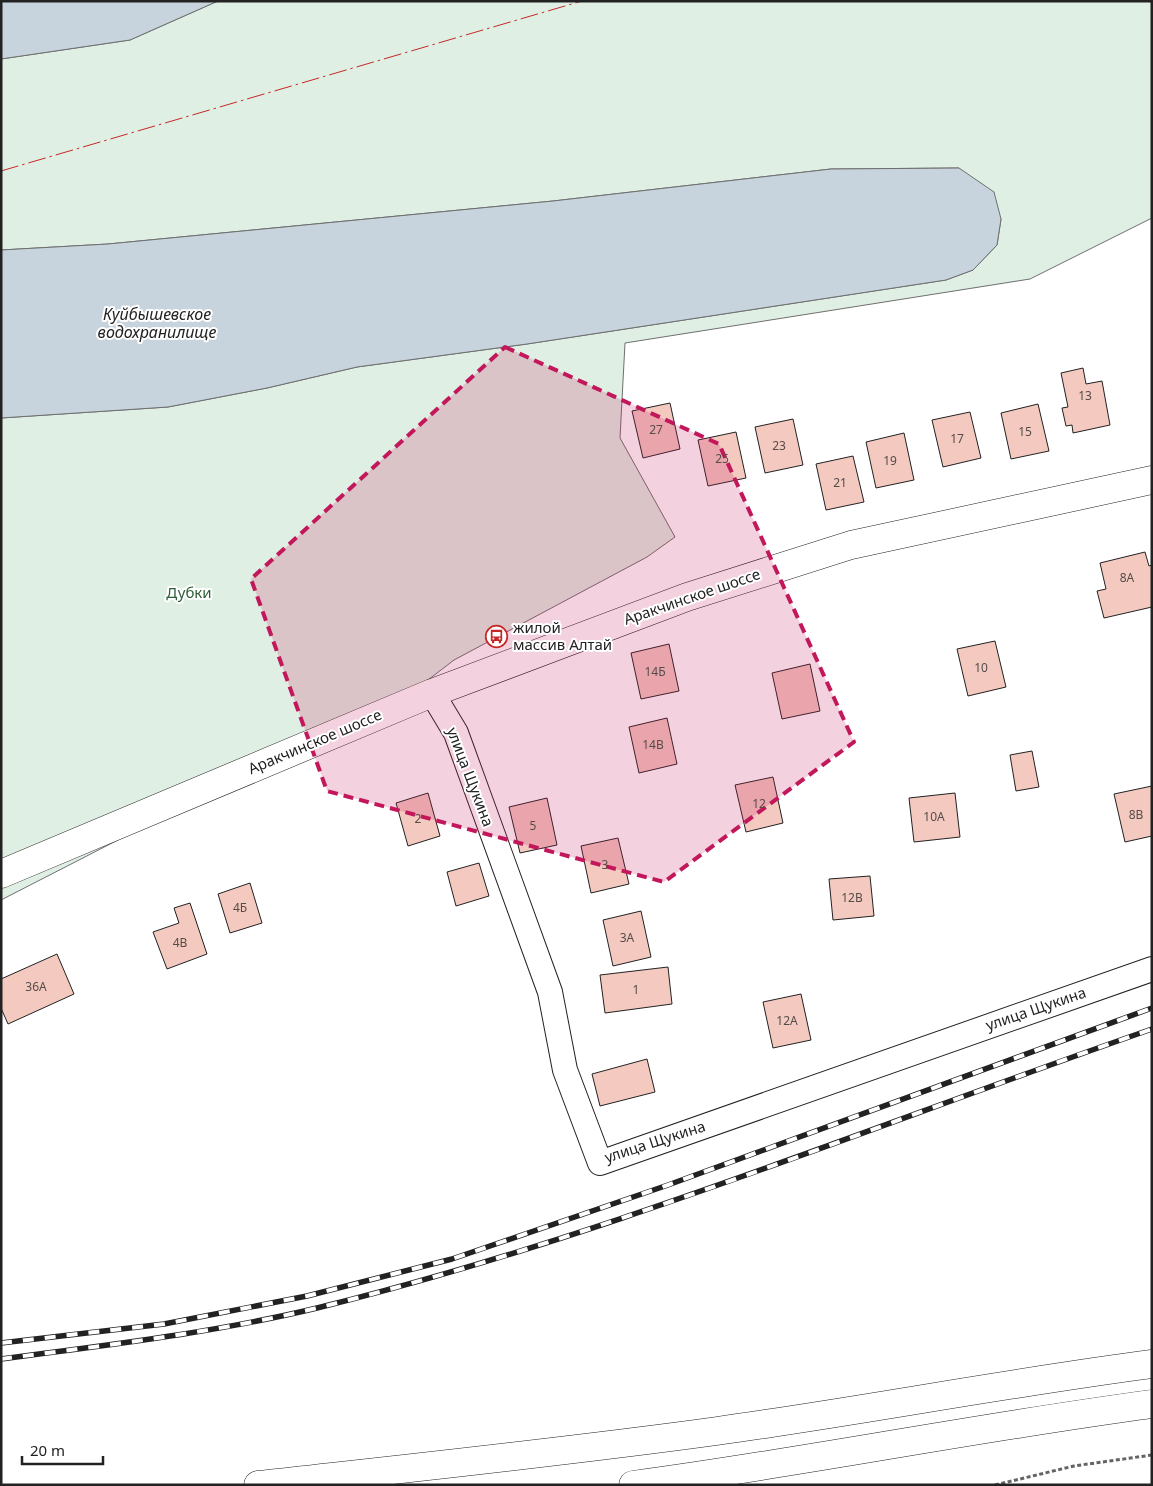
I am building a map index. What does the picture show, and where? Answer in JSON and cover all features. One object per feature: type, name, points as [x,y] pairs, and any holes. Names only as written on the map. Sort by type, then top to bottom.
[{"type":"main road","name":"Аракчинское шоссе","points":[[1,874],[432,693],[687,597],[851,546],[1152,480]]},
{"type":"main road","points":[[258,1485],[570,1450],[719,1430],[1057,1376],[1152,1364]]},
{"type":"main road","points":[[633,1485],[729,1472],[1064,1416],[1152,1404]]},
{"type":"street","name":"улица Щукина","points":[[432,693],[456,733],[550,992],[565,1070],[600,1163],[1152,968]]},
{"type":"path","points":[[995,1485],[1074,1466],[1152,1455]]},
{"type":"highlighted area","points":[[505,347],[719,444],[854,742],[664,882],[327,791],[251,579]]},
{"type":"green space","name":"Дубки","points":[[218,1],[1152,1],[1152,218],[1030,279],[625,343],[620,438],[675,537],[647,557],[454,660],[424,683],[1,900],[1,418],[168,407],[267,388],[357,367],[527,344],[946,280],[973,270],[997,245],[1001,219],[959,168],[831,169],[553,201],[108,244],[1,250],[1,59],[130,40]]},
{"type":"water","points":[[1,1],[218,1],[130,40],[1,59]]},
{"type":"water","name":"Куйбышевское водохранилище","points":[[959,168],[994,192],[1001,219],[997,245],[973,270],[946,280],[527,344],[357,367],[267,388],[168,407],[1,418],[1,250],[108,244],[553,201],[831,169]]},
{"type":"building","points":[[1083,368],[1086,384],[1102,381],[1110,425],[1073,433],[1072,425],[1066,426],[1062,408],[1068,407],[1061,373]]},
{"type":"building","points":[[670,403],[680,449],[643,458],[632,411]]},
{"type":"building","points":[[1038,404],[1049,451],[1011,459],[1001,413]]},
{"type":"building","points":[[970,412],[981,458],[943,467],[932,420]]},
{"type":"building","points":[[793,419],[803,465],[765,473],[755,427]]},
{"type":"building","points":[[736,432],[746,478],[708,486],[698,440]]},
{"type":"building","points":[[904,433],[914,480],[876,488],[866,442]]},
{"type":"building","points":[[853,456],[864,502],[826,510],[816,464]]},
{"type":"building","points":[[1145,552],[1149,566],[1152,565],[1152,607],[1104,618],[1097,591],[1106,589],[1100,563]]},
{"type":"building","points":[[995,641],[1006,687],[968,696],[957,649]]},
{"type":"building","points":[[669,644],[679,691],[641,699],[631,653]]},
{"type":"building","points":[[810,664],[820,711],[782,719],[772,673]]},
{"type":"building","points":[[667,718],[677,764],[639,773],[629,727]]},
{"type":"building","points":[[1032,751],[1039,787],[1016,791],[1010,755]]},
{"type":"building","points":[[773,777],[783,823],[746,832],[735,785]]},
{"type":"building","points":[[1152,786],[1152,836],[1125,842],[1114,794]]},
{"type":"building","points":[[428,793],[440,836],[408,846],[396,803]]},
{"type":"building","points":[[955,793],[960,837],[914,842],[909,798]]},
{"type":"building","points":[[547,798],[557,845],[520,853],[509,807]]},
{"type":"building","points":[[618,838],[629,884],[591,893],[581,846]]},
{"type":"building","points":[[479,863],[489,896],[456,906],[447,872]]},
{"type":"building","points":[[870,876],[874,916],[833,920],[829,879]]},
{"type":"building","points":[[250,883],[262,923],[230,933],[218,894]]},
{"type":"building","points":[[190,903],[207,954],[167,969],[153,932],[179,923],[174,908]]},
{"type":"building","points":[[641,911],[651,957],[613,966],[603,920]]},
{"type":"building","points":[[57,954],[74,994],[8,1024],[1,1008],[1,979]]},
{"type":"building","points":[[668,967],[672,1004],[605,1013],[600,975]]},
{"type":"building","points":[[801,994],[811,1040],[773,1048],[763,1002]]},
{"type":"building","points":[[647,1059],[655,1092],[600,1106],[592,1074]]},
{"type":"railway","points":[[1,1343],[164,1324],[307,1296],[452,1259],[668,1185],[1152,1008]]},
{"type":"railway","points":[[1,1359],[160,1338],[239,1325],[317,1308],[423,1280],[529,1248],[738,1178],[1152,1029]]},
{"type":"power","points":[[1,171],[582,1]]},
{"type":"power","points":[[1144,1],[1152,2]]},
{"type":"place","name":"жилой массив Алтай","points":[[497,637]]}]
